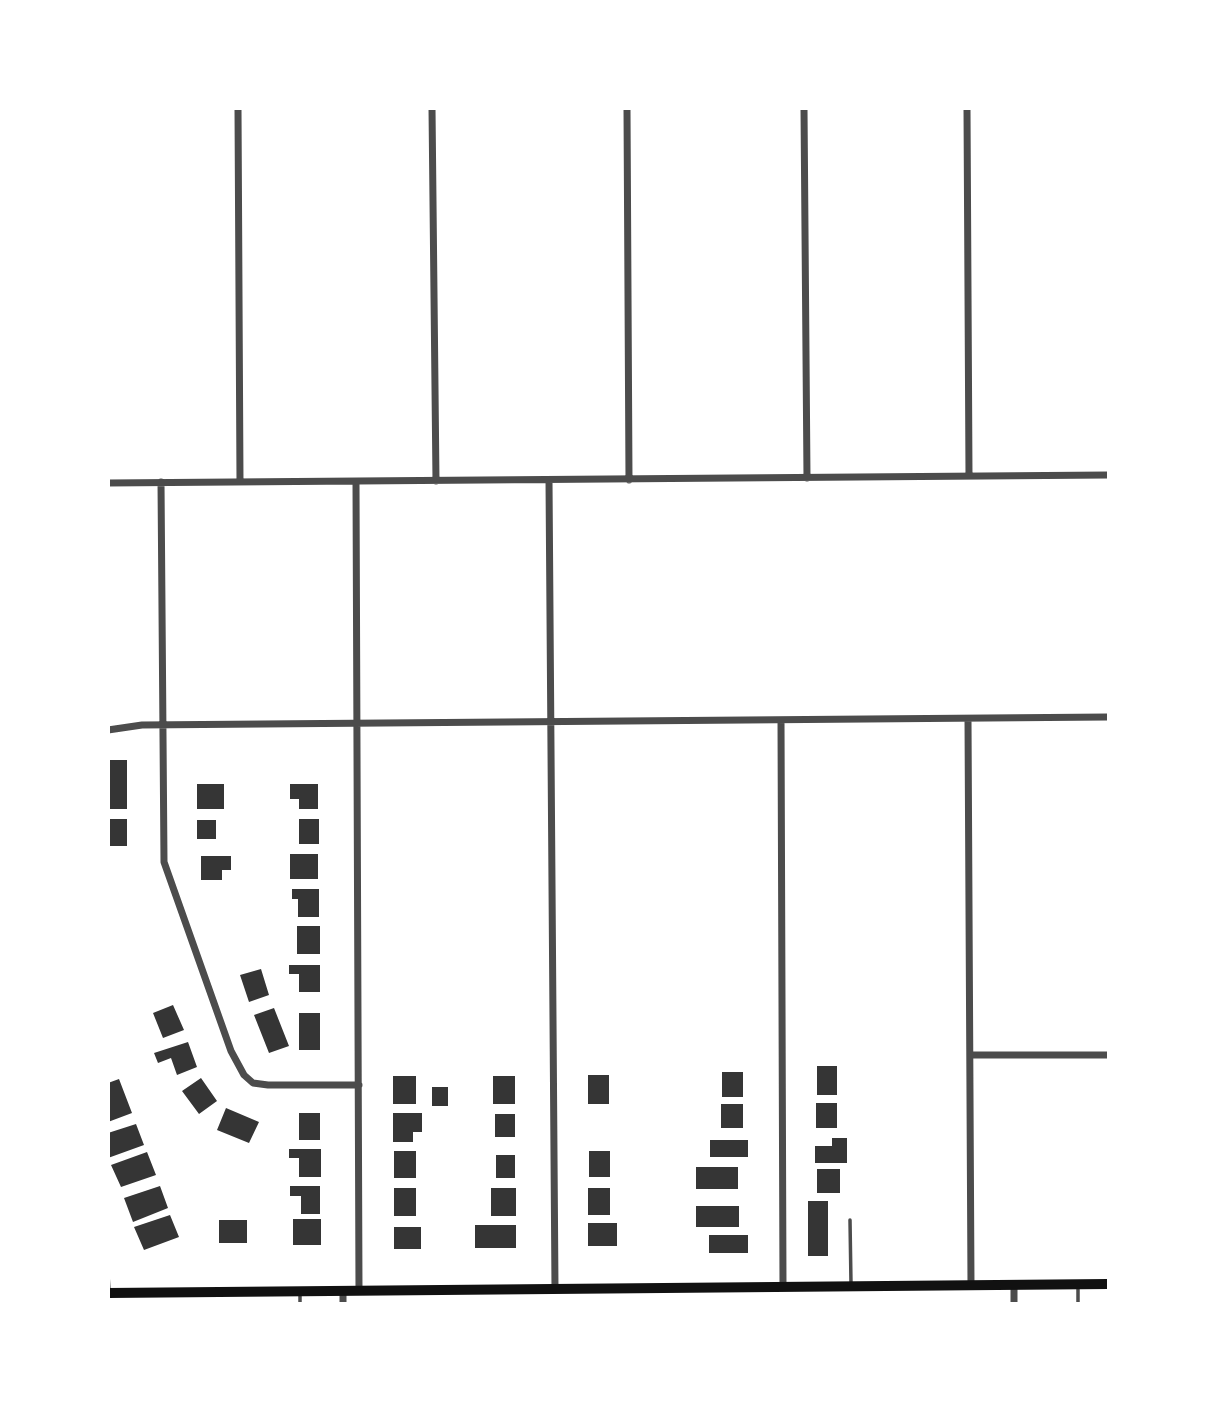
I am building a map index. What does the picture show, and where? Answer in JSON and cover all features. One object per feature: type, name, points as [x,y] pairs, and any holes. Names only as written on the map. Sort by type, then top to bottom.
[{"type":"main road","points":[[109,1293],[1108,1284]]},
{"type":"street","points":[[238,108],[240,482]]},
{"type":"street","points":[[432,108],[436,481]]},
{"type":"street","points":[[627,108],[629,480]]},
{"type":"street","points":[[804,108],[807,478]]},
{"type":"street","points":[[967,108],[969,476]]},
{"type":"street","points":[[108,483],[1108,475]]},
{"type":"street","points":[[550,480],[555,1288]]},
{"type":"street","points":[[161,482],[164,862],[230,1051],[238,1066],[253,1083],[359,1085]]},
{"type":"street","points":[[356,482],[359,1290]]},
{"type":"street","points":[[108,730],[161,724],[1108,717]]},
{"type":"street","points":[[968,719],[971,1285]]},
{"type":"street","points":[[781,720],[783,1286]]},
{"type":"street","points":[[971,1055],[1108,1055]]},
{"type":"street","points":[[1014,1284],[1014,1304]]},
{"type":"street","points":[[343,1291],[343,1304]]},
{"type":"lane","points":[[850,1220],[851,1286]]},
{"type":"lane","points":[[108,1275],[109,1293]]},
{"type":"lane","points":[[1078,1284],[1078,1304]]},
{"type":"lane","points":[[300,1291],[300,1304]]},
{"type":"lane","points":[[260,1292],[260,1304]]},
{"type":"building","points":[[108,760],[127,760],[127,809],[108,809]]},
{"type":"building","points":[[197,784],[224,784],[224,809],[197,809]]},
{"type":"building","points":[[290,784],[318,784],[318,809],[299,809],[299,799],[290,799]]},
{"type":"building","points":[[108,819],[127,819],[127,846],[108,846]]},
{"type":"building","points":[[299,819],[319,819],[319,844],[299,844]]},
{"type":"building","points":[[197,820],[216,820],[216,839],[197,839]]},
{"type":"building","points":[[290,854],[318,854],[318,879],[290,879]]},
{"type":"building","points":[[201,856],[231,856],[231,870],[222,870],[222,880],[201,880]]},
{"type":"building","points":[[292,889],[319,889],[319,917],[298,917],[298,899],[292,899]]},
{"type":"building","points":[[297,926],[320,926],[320,954],[297,954]]},
{"type":"building","points":[[289,965],[320,965],[320,992],[299,992],[299,974],[289,974]]},
{"type":"building","points":[[261,969],[269,995],[249,1002],[240,975]]},
{"type":"building","points":[[173,1005],[184,1030],[163,1038],[153,1013]]},
{"type":"building","points":[[274,1008],[289,1046],[269,1053],[254,1015]]},
{"type":"building","points":[[299,1013],[320,1013],[320,1050],[299,1050]]},
{"type":"building","points":[[188,1042],[197,1067],[177,1075],[171,1058],[158,1063],[154,1053]]},
{"type":"building","points":[[817,1066],[837,1066],[837,1095],[817,1095]]},
{"type":"building","points":[[722,1072],[743,1072],[743,1097],[722,1097]]},
{"type":"building","points":[[588,1075],[609,1075],[609,1104],[588,1104]]},
{"type":"building","points":[[393,1076],[416,1076],[416,1104],[393,1104]]},
{"type":"building","points":[[493,1076],[515,1076],[515,1104],[493,1104]]},
{"type":"building","points":[[201,1078],[217,1101],[199,1114],[182,1091]]},
{"type":"building","points":[[119,1079],[132,1113],[108,1122],[108,1083]]},
{"type":"building","points":[[432,1087],[448,1087],[448,1106],[432,1106]]},
{"type":"building","points":[[816,1103],[837,1103],[837,1128],[816,1128]]},
{"type":"building","points":[[721,1104],[743,1104],[743,1128],[721,1128]]},
{"type":"building","points":[[226,1108],[259,1122],[249,1143],[217,1130]]},
{"type":"building","points":[[299,1113],[320,1113],[320,1140],[299,1140]]},
{"type":"building","points":[[393,1113],[422,1113],[422,1132],[413,1132],[413,1142],[393,1142]]},
{"type":"building","points":[[495,1114],[515,1114],[515,1137],[495,1137]]},
{"type":"building","points":[[136,1124],[144,1145],[108,1158],[108,1133]]},
{"type":"building","points":[[832,1138],[847,1138],[847,1163],[815,1163],[815,1146],[832,1146]]},
{"type":"building","points":[[710,1140],[748,1140],[748,1157],[710,1157]]},
{"type":"building","points":[[289,1149],[321,1149],[321,1177],[299,1177],[299,1158],[289,1158]]},
{"type":"building","points":[[394,1151],[416,1151],[416,1178],[394,1178]]},
{"type":"building","points":[[589,1151],[610,1151],[610,1177],[589,1177]]},
{"type":"building","points":[[147,1152],[156,1175],[121,1187],[111,1165]]},
{"type":"building","points":[[496,1155],[515,1155],[515,1178],[496,1178]]},
{"type":"building","points":[[696,1167],[738,1167],[738,1189],[696,1189]]},
{"type":"building","points":[[817,1169],[840,1169],[840,1193],[817,1193]]},
{"type":"building","points":[[160,1186],[168,1208],[133,1222],[124,1198]]},
{"type":"building","points":[[290,1186],[320,1186],[320,1214],[301,1214],[301,1196],[290,1196]]},
{"type":"building","points":[[394,1188],[416,1188],[416,1216],[394,1216]]},
{"type":"building","points":[[491,1188],[516,1188],[516,1216],[491,1216]]},
{"type":"building","points":[[588,1188],[610,1188],[610,1215],[588,1215]]},
{"type":"building","points":[[808,1201],[828,1201],[828,1256],[808,1256]]},
{"type":"building","points":[[696,1206],[739,1206],[739,1227],[696,1227]]},
{"type":"building","points":[[170,1215],[179,1237],[144,1250],[134,1227]]},
{"type":"building","points":[[293,1219],[321,1219],[321,1245],[293,1245]]},
{"type":"building","points":[[219,1220],[247,1220],[247,1243],[219,1243]]},
{"type":"building","points":[[588,1223],[617,1223],[617,1246],[588,1246]]},
{"type":"building","points":[[475,1225],[516,1225],[516,1248],[475,1248]]},
{"type":"building","points":[[394,1227],[421,1227],[421,1249],[394,1249]]},
{"type":"building","points":[[709,1235],[748,1235],[748,1253],[709,1253]]}]
